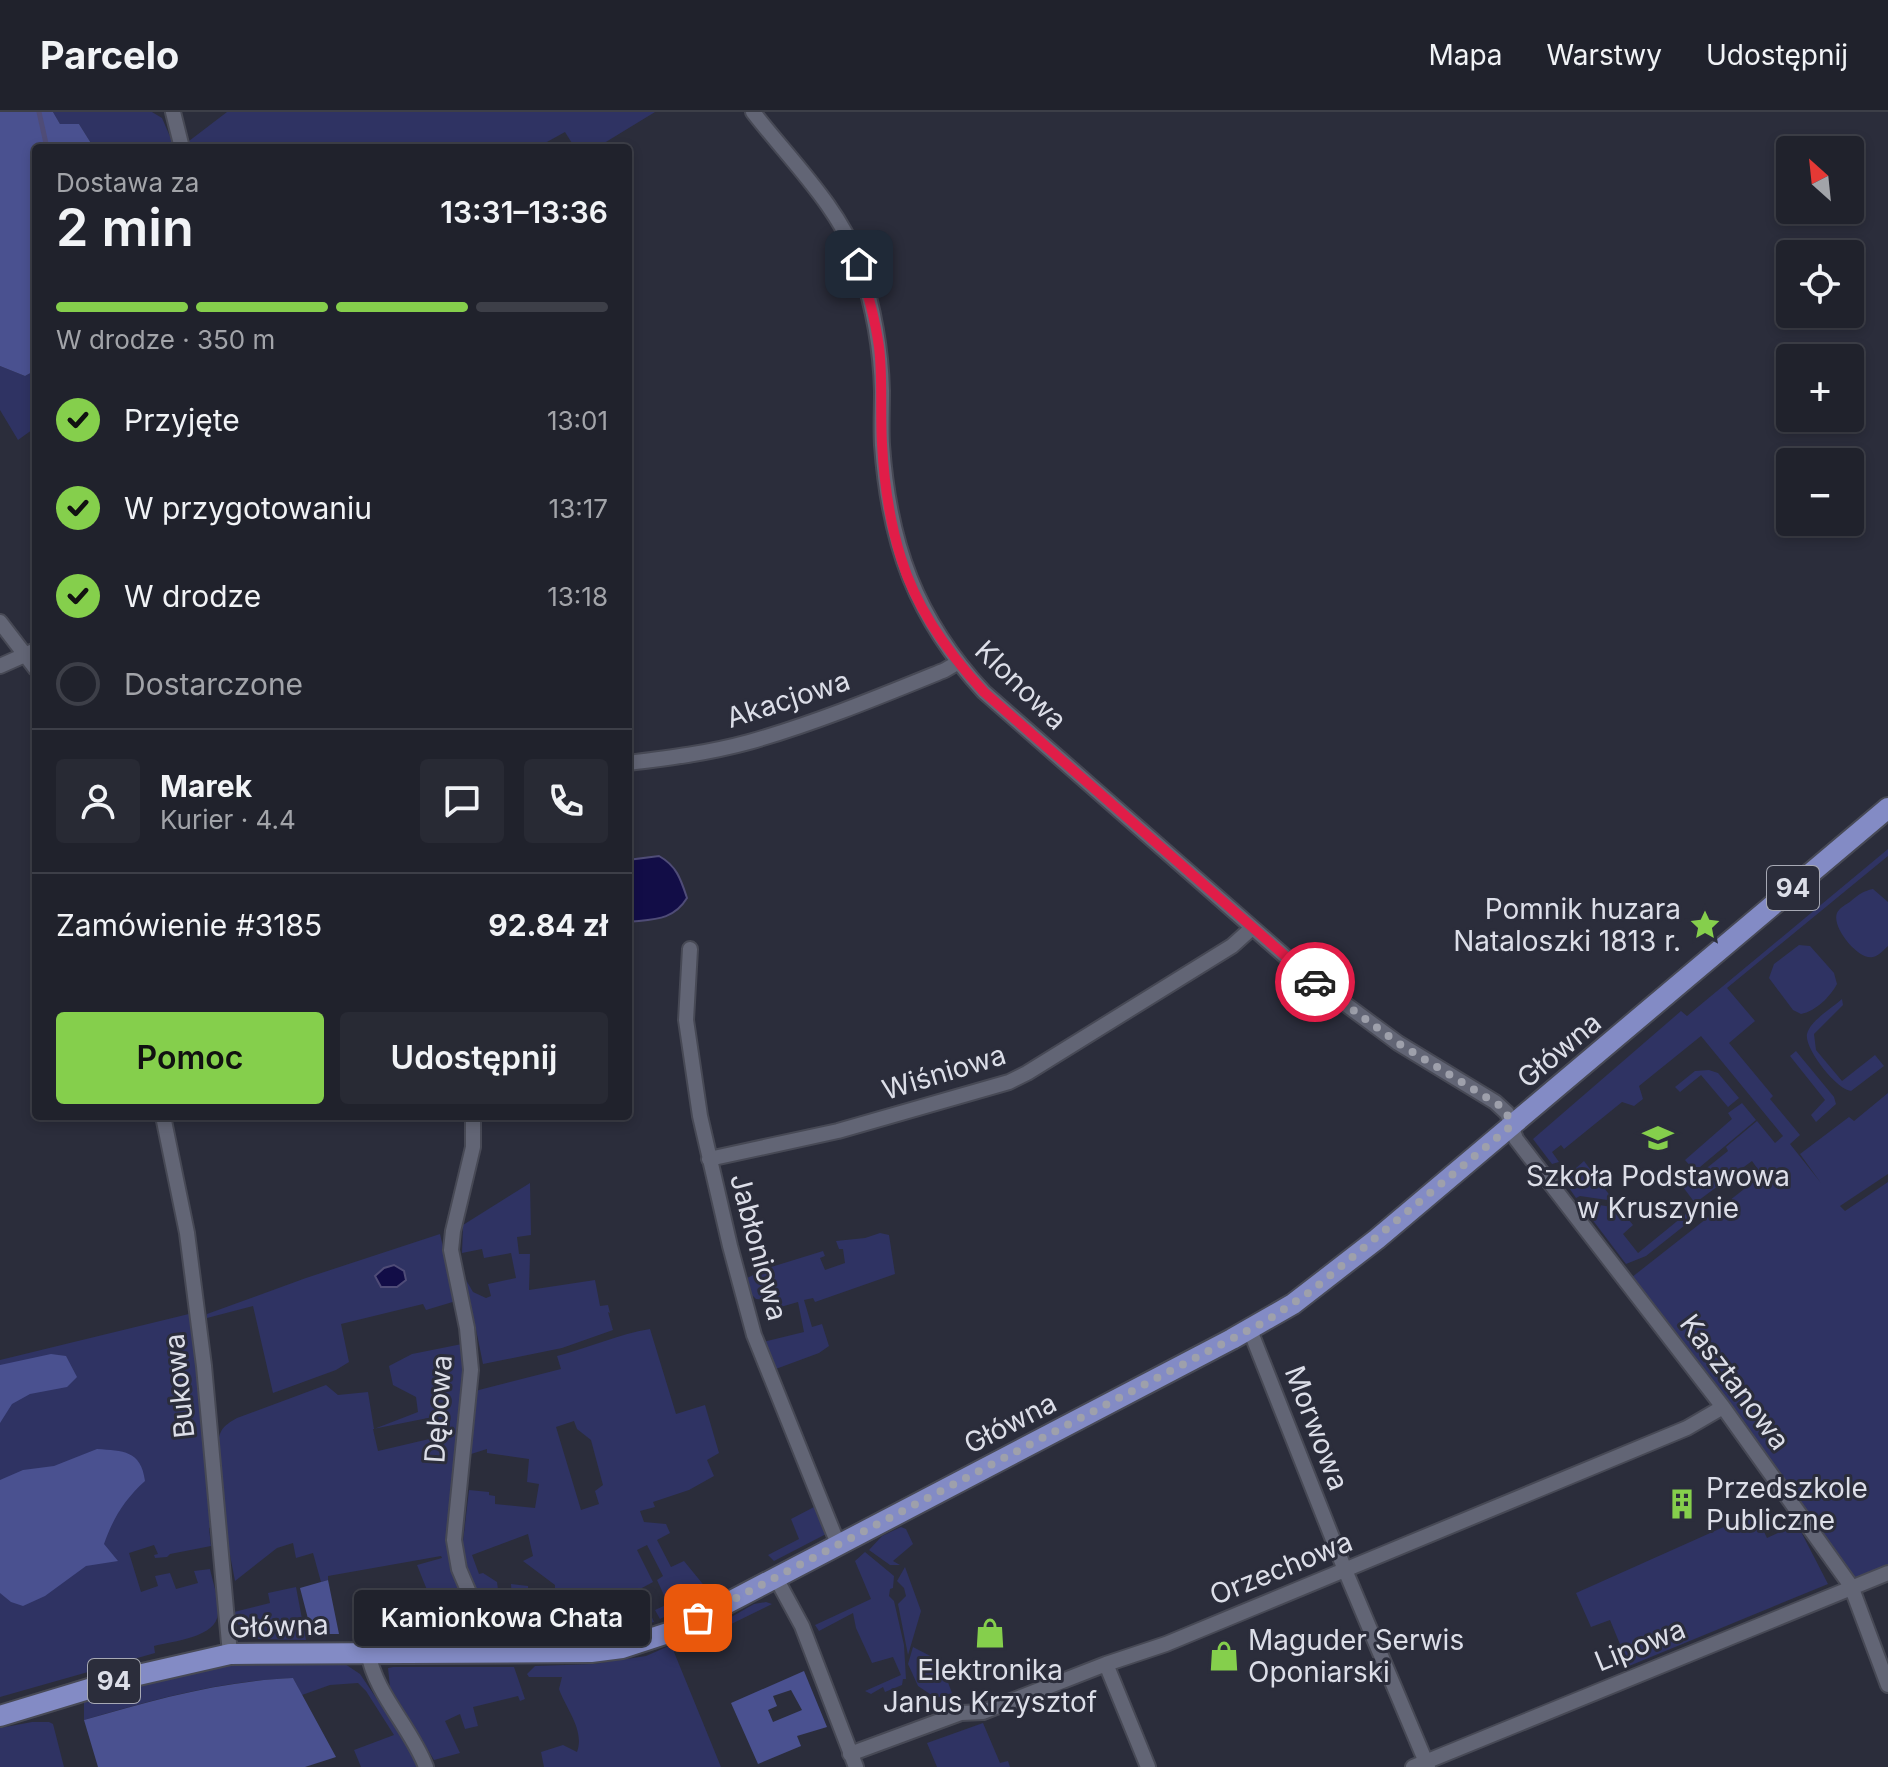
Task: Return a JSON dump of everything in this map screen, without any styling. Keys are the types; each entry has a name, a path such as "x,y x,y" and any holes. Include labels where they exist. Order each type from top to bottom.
{"main road":[{"name":"Główna","path":"0,1716 125,1678 230,1654 591,1652 622,1648 674,1631 1250,1330 1310,1292 1888,808"}],"street":[{"path":"173,112 181,144"},
{"name":"Klonowa","path":"753,112 838,222 859,264 874,315 879,347 883,462 900,558 925,611 957,663 984,692 1310,978 1398,1043 1499,1105 1507,1113 1510,1127"},
{"path":"0,622 30,653 0,666"},
{"name":"Akacjowa","path":"632,763 685,756 747,742 862,703 957,663"},
{"name":"Wiśniowa","path":"709,1159 838,1131 1009,1082 1232,946 1252,928"},
{"name":"Jabłoniowa","path":"690,949 686,1020 709,1159 754,1335 838,1544"},
{"name":"Bukowa","path":"164,1120 187,1233 204,1366 230,1654"},
{"name":"Dębowa","path":"473,1120 473,1147 451,1250 467,1328 471,1370 454,1540 459,1569 484,1628 486,1654"},
{"name":"Kasztanowa","path":"1510,1127 1516,1139 1723,1407 1851,1586 1888,1685"},
{"name":"Morwowa","path":"1250,1330 1422,1765"},
{"name":"Orzechowa","path":"853,1760 961,1713 983,1712 1166,1644 1687,1428 1723,1407"},
{"name":"Lipowa","path":"1422,1765 1888,1573"},
{"path":"776,1578 802,1626 853,1760"},
{"path":"368,1652 372,1672 409,1731 426,1767"},
{"path":"1106,1664 1148,1767"}],"shaded area":[{"path":"0,112 53,112 60,124 79,124 92,144 32,144 32,372 25,376 0,366"},
{"path":"53,112 152,112 162,118 173,144 92,144 79,124 60,124"},
{"path":"227,112 655,112 603,144 572,144 565,132 543,144 190,144 189,141"},
{"path":"0,366 25,376 32,372 32,430 18,440 0,410"},
{"path":"1888,849 1888,856 1727,988 1755,1021 1729,1043 1773,1096 1770,1099 1800,1135 1790,1144 1821,1183 1800,1154 1849,1117 1854,1121 1888,1093 1888,1174 1840,1206 1845,1211 1888,1182 1888,1573 1851,1586 1627,1281 1762,1175 1752,1161 1695,1203 1683,1187 1728,1151 1726,1147 1757,1121 1775,1143 1783,1136 1701,1036 1639,1086 1643,1099 1634,1106 1622,1102 1564,1149 1561,1145 1552,1152 1559,1162 1552,1164 1533,1139 1681,1011 1687,1016"},
{"path":"659,856 665,860 680,879 687,898 681,906 669,915 632,922 632,859"},
{"path":"1873,889 1888,902 1888,946 1877,955 1867,957 1848,942 1836,919 1841,908"},
{"path":"1799,945 1810,946 1834,973 1837,984 1822,1003 1801,1014 1793,1010 1769,978 1774,964"},
{"path":"1842,999 1843,1005 1814,1034 1816,1050 1842,1081 1875,1055 1884,1066 1851,1091 1830,1076 1807,1041 1812,1024"},
{"path":"1796,1051 1834,1097 1836,1104 1816,1122 1811,1115 1825,1100 1790,1056"},
{"path":"1695,1071 1718,1073 1739,1098 1728,1107 1701,1075 1680,1092 1675,1087"},
{"path":"1742,1103 1756,1120 1700,1167 1691,1167 1685,1160 1732,1119 1728,1113"},
{"path":"1584,1161 1614,1201 1576,1198 1567,1185 1576,1168"},
{"path":"530,1183 531,1235 517,1237 519,1254 530,1254 529,1290 595,1280 600,1306 608,1305 613,1330 562,1348 483,1364 466,1280 473,1292 486,1298 491,1296 488,1284 516,1278 511,1253 484,1258 482,1249 462,1253 463,1225"},
{"path":"1579,1202 1619,1208 1633,1225 1623,1234 1638,1253 1692,1209 1694,1218 1646,1256 1626,1264"},
{"path":"880,1233 889,1235 895,1274 815,1302 813,1298 804,1300 812,1327 822,1324 829,1346 819,1353 773,1370 763,1342 804,1332 798,1302 770,1310 767,1300 756,1299 751,1294 747,1278 823,1251 825,1256 820,1258 825,1270 845,1263 843,1249 839,1249 836,1241"},
{"path":"440,1234 456,1301 426,1310 423,1304 341,1324 349,1362 336,1370 273,1393 253,1306 207,1318 207,1314 306,1278"},
{"path":"394,1265 404,1271 406,1280 397,1287 381,1287 375,1276 384,1268"},
{"path":"197,1312 217,1526 209,1528 211,1546 167,1557 155,1558 154,1555 158,1554 154,1545 129,1553 141,1592 158,1586 155,1576 170,1573 176,1589 198,1583 194,1571 210,1569 218,1602 216,1621 202,1633 154,1646 155,1653 0,1697 0,1360"},
{"path":"650,1329 676,1414 705,1405 719,1453 707,1460 714,1476 689,1490 653,1502 655,1507 640,1511 644,1522 666,1524 670,1533 657,1540 671,1567 684,1561 711,1594 660,1619 655,1610 668,1604 657,1580 663,1576 647,1545 637,1550 653,1582 627,1596 633,1608 622,1614 627,1624 650,1613 654,1622 609,1636 606,1624 556,1625 556,1613 565,1613 565,1598 555,1597 555,1585 523,1561 533,1556 528,1534 472,1555 479,1574 483,1573 497,1582 504,1635 499,1636 461,1559 469,1490 489,1492 489,1495 495,1496 495,1504 535,1508 539,1484 527,1482 529,1459 487,1453 487,1449 471,1454 475,1391 561,1369 557,1356","holes":["574,1421 577,1429 591,1440 603,1485 595,1491 599,1504 581,1510 556,1427"]},
{"path":"462,1344 463,1384 450,1565 478,1629 478,1636 445,1635 417,1565 441,1556 328,1576 328,1580 321,1582 313,1553 296,1558 293,1543 277,1548 235,1581 230,1555 227,1555 218,1443 224,1428 237,1418 326,1385 338,1395 368,1392 378,1451 442,1436 438,1416 375,1429 418,1412 416,1397 393,1385 389,1366 412,1354"},
{"path":"51,1354 66,1356 77,1377 67,1387 30,1394 12,1404 0,1423 0,1365"},
{"path":"97,1449 123,1452 135,1458 145,1481 120,1510 104,1544 118,1561 86,1566 45,1596 23,1606 11,1602 0,1593 0,1480 23,1470 54,1466"},
{"path":"816,1506 828,1533 774,1561 768,1555 799,1539 791,1519"},
{"path":"1755,1513 1767,1538 1797,1524 1828,1584 1629,1666 1610,1620 1591,1627 1576,1593"},
{"path":"901,1527 906,1529 913,1544 893,1561 900,1565 890,1565 869,1550 882,1536"},
{"path":"865,1552 894,1576 889,1596 894,1601 904,1645 906,1679 903,1679 902,1685 885,1692 883,1687 871,1694 865,1691 901,1675 893,1657 872,1663 856,1628 853,1613 819,1631 815,1625 871,1599 855,1561"},
{"path":"905,1567 921,1611 908,1655 898,1604 906,1596 904,1588 897,1581"},
{"path":"328,1580 339,1634 312,1634 300,1588"},
{"path":"511,1584 528,1586 528,1608 521,1609 520,1621 513,1621"},
{"path":"296,1587 306,1640 257,1639 241,1633 234,1612 270,1603 268,1593"},
{"path":"754,1604 772,1604 674,1652 721,1767 544,1767 541,1752 563,1745 577,1752 579,1736 559,1689 562,1677 529,1677 527,1674 535,1666 594,1664 646,1656 719,1624"},
{"path":"913,1647 940,1661 952,1693 936,1698 918,1686 908,1664"},
{"path":"337,1662 360,1674 408,1745 419,1767 361,1767 354,1750 394,1735 358,1683 330,1685 302,1695 293,1678 239,1683 161,1699 84,1720 84,1699 231,1663"},
{"path":"514,1667 525,1699 520,1701 518,1696 473,1707 478,1726 465,1729 460,1714 445,1721 460,1753 434,1760 390,1687 388,1668"},
{"path":"804,1671 827,1727 797,1736 801,1746 758,1764 731,1703","holes":["791,1690 802,1710 773,1722 768,1710 777,1706 773,1696"]},
{"path":"293,1678 336,1757 305,1767 98,1767 84,1720 213,1687"},
{"path":"32,1722 53,1724 64,1767 0,1767 0,1728"},
{"path":"983,1723 1000,1763 1008,1761 1010,1767 937,1767 927,1743"}],"waterway":[{"path":"39,112 46,144"}],"way so far":[{"path":"698,1618 1266,1321 1310,1292 1377,1239 1510,1127 1507,1113 1499,1105 1398,1043 1315,982"}],"place":[{"name":"Pomnik huzara Nataloszki 1813 r.","path":"1705,925"},
{"name":"Szkoła Podstawowa w Kruszynie","path":"1658,1138"},
{"name":"Przedszkole Publiczne","path":"1682,1504"},
{"name":"Kamionkowa Chata","path":"698,1618"},
{"name":"Elektronika Janus Krzysztof","path":"990,1633"},
{"name":"Maguder Serwis Oponiarski","path":"1224,1656"}],"route":[{"path":"859,264 874,315 879,347 883,462 900,558 946,647 984,692 1315,982"}]}
